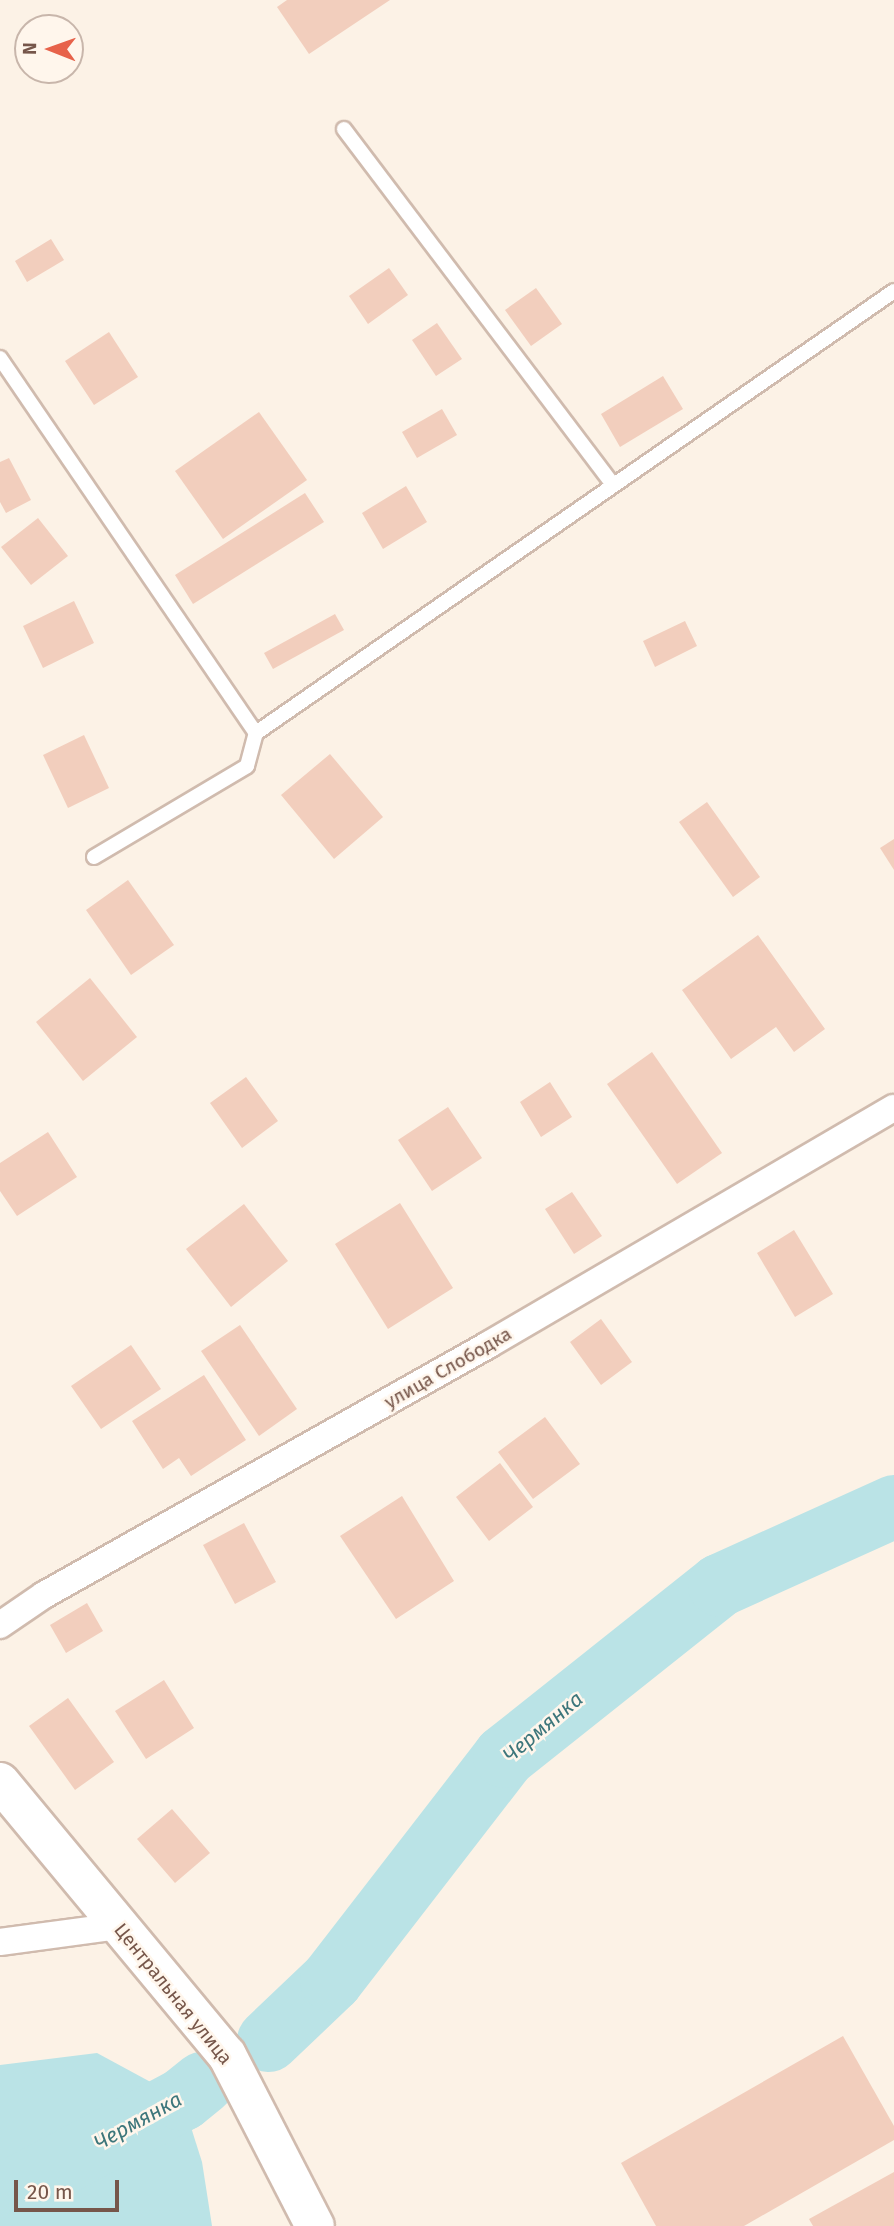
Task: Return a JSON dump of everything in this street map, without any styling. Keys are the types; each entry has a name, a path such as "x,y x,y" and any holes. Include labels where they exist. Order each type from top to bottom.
{"street":[{"name":"улица Слободка","path":"0,1625 44,1595 488,1345 894,1108"},
{"name":"Центральная улица","path":"0,1782 227,2055 315,2226"},
{"path":"0,1942 118,1926"}],"lane":[{"path":"344,129 612,484"},
{"path":"93,857 247,766 256,733 894,291"},
{"path":"0,358 256,733"}],"water":[{"path":"97,2053 182,2099 202,2162 212,2226 0,2226 0,2065"}],"building":[{"path":"287,0 390,0 309,54 277,7"},
{"path":"51,239 64,260 27,282 15,261"},
{"path":"389,268 408,295 368,324 349,296"},
{"path":"536,288 562,324 531,346 505,310"},
{"path":"437,323 462,359 436,376 412,340"},
{"path":"109,332 138,377 94,405 65,361"},
{"path":"663,376 683,409 620,447 601,414"},
{"path":"442,409 457,435 417,458 402,432"},
{"path":"259,412 307,480 223,539 175,471"},
{"path":"9,458 31,500 6,513 0,502 0,462"},
{"path":"406,486 427,522 383,549 362,513"},
{"path":"305,493 324,522 193,604 175,575"},
{"path":"38,518 68,556 31,585 1,547"},
{"path":"74,601 94,643 43,668 23,626"},
{"path":"335,614 344,630 273,669 264,653"},
{"path":"685,621 697,646 655,667 643,641"},
{"path":"84,735 109,788 68,808 43,755"},
{"path":"330,754 383,817 334,859 281,795"},
{"path":"707,802 760,877 733,897 679,822"},
{"path":"894,839 894,870 880,848"},
{"path":"128,880 174,945 131,975 86,910"},
{"path":"758,935 825,1029 794,1052 776,1027 731,1059 682,990"},
{"path":"90,978 137,1037 83,1081 36,1022"},
{"path":"652,1052 722,1153 677,1184 607,1084"},
{"path":"246,1077 278,1121 242,1148 210,1103"},
{"path":"550,1082 572,1117 541,1137 520,1102"},
{"path":"448,1107 482,1158 432,1191 398,1140"},
{"path":"48,1132 77,1177 17,1216 0,1191 0,1163"},
{"path":"572,1192 602,1236 574,1254 545,1209"},
{"path":"400,1203 453,1288 388,1329 335,1244"},
{"path":"244,1204 288,1261 231,1307 186,1249"},
{"path":"794,1230 833,1294 795,1317 757,1253"},
{"path":"601,1319 632,1362 601,1385 570,1342"},
{"path":"240,1325 297,1409 259,1436 201,1351"},
{"path":"131,1345 161,1389 101,1429 71,1386"},
{"path":"204,1375 246,1440 191,1476 179,1458 163,1469 132,1421"},
{"path":"545,1417 580,1464 533,1499 498,1452"},
{"path":"500,1463 533,1507 489,1541 456,1497"},
{"path":"402,1496 454,1581 396,1619 340,1536"},
{"path":"244,1523 276,1582 235,1604 203,1545"},
{"path":"87,1603 103,1631 66,1653 50,1625"},
{"path":"164,1680 194,1728 146,1759 115,1711"},
{"path":"68,1698 114,1762 75,1790 29,1726"},
{"path":"172,1809 210,1853 175,1883 137,1839"},
{"path":"843,2036 894,2126 894,2140 744,2226 656,2226 621,2163"},
{"path":"894,2172 894,2226 813,2226 809,2219"}],"waterway":[{"name":"Чермянка","path":"268,2040 331,1980 504,1756 719,1585 894,1506"},
{"name":"Чермянка","path":"0,2196 182,2099 202,2083"}]}
